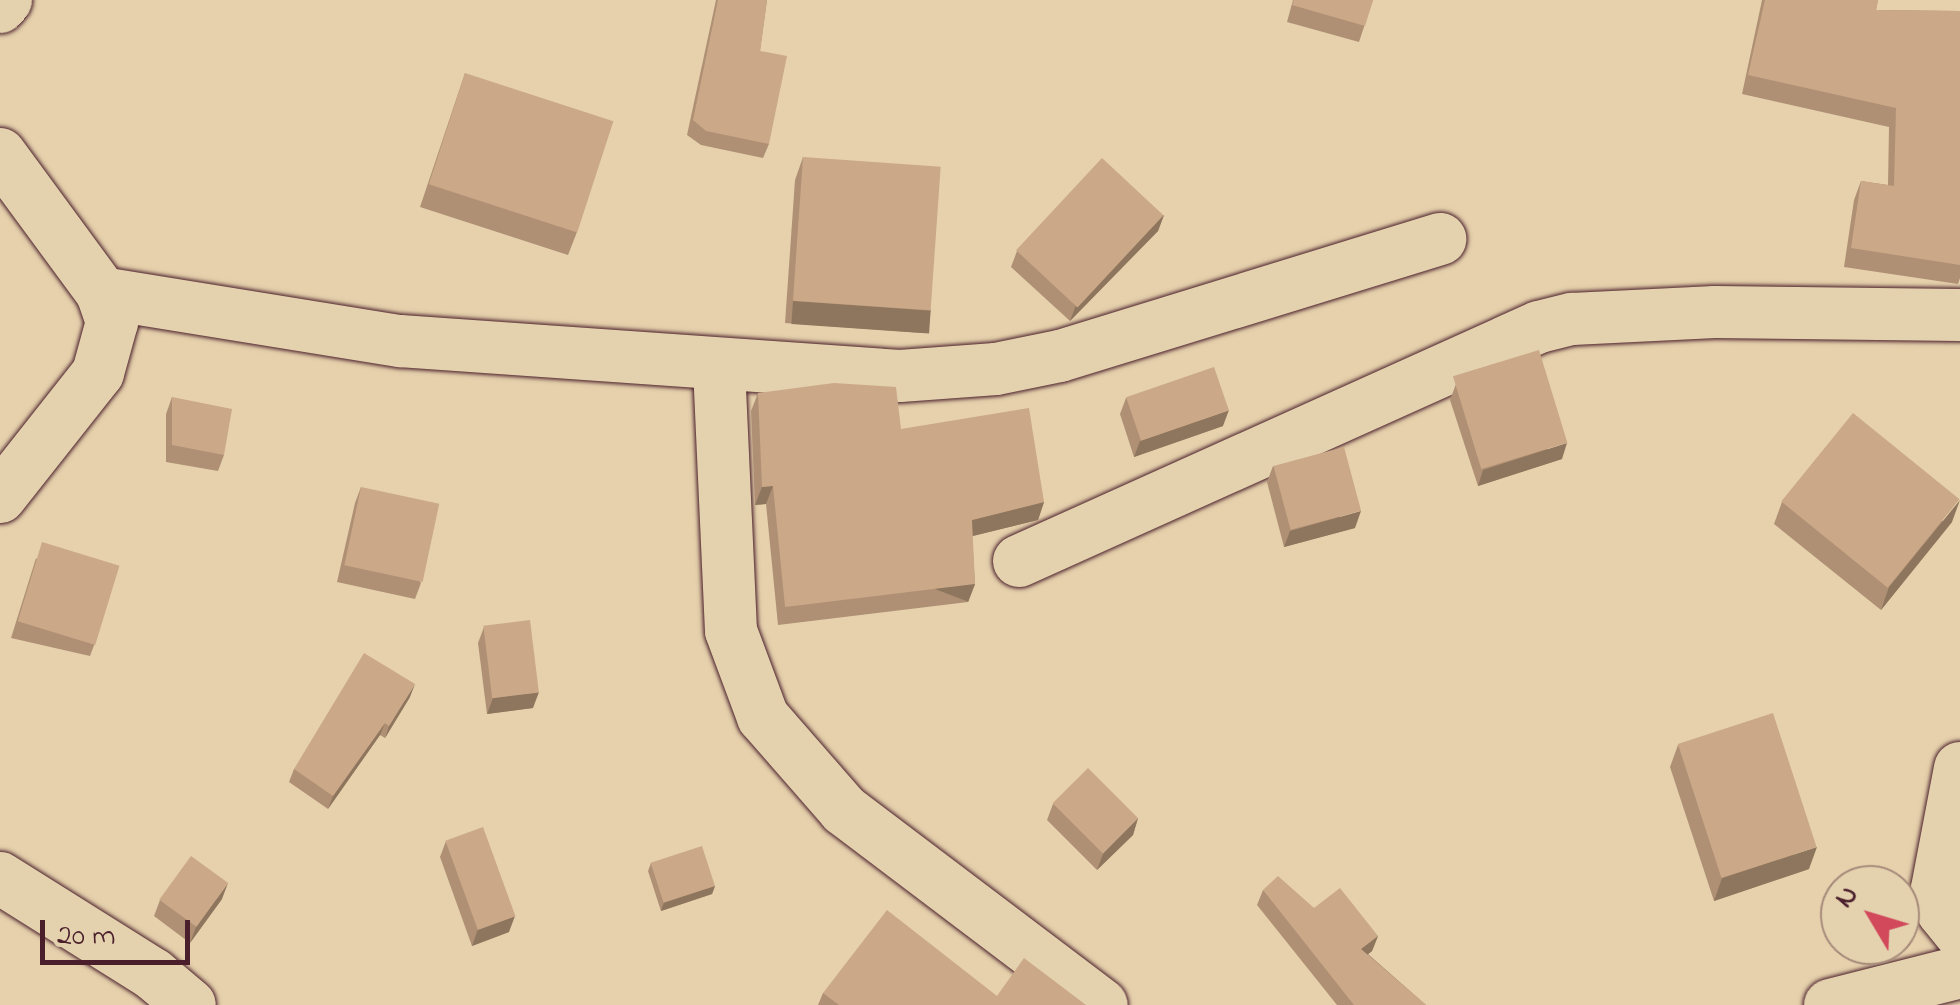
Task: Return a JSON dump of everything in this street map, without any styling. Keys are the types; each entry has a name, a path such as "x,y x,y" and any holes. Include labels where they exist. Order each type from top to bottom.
{"street":[{"path":"0,6 6,0"},
{"path":"0,154 102,293 112,322 98,373 0,497"},
{"path":"102,293 400,341 719,367 900,376 996,370 1060,356 1440,239"},
{"path":"1019,561 1540,327 1572,319 1716,312 1960,314"},
{"path":"719,367 731,631 763,717 844,810 1102,1005"},
{"path":"1960,768 1937,889 1943,912 1960,934"},
{"path":"0,878 153,974 190,1005"},
{"path":"1830,1005 1960,972"}],"building":[{"path":"718,0 767,0 760,51 787,56 769,144 706,131 693,120"},
{"path":"1294,0 1373,0 1365,26 1292,5"},
{"path":"1765,0 1878,0 1876,10 1960,11 1960,265 1851,248 1861,181 1894,186 1896,108 1748,75"},
{"path":"465,73 613,121 577,232 429,184"},
{"path":"803,157 941,167 931,310 793,301"},
{"path":"1102,158 1163,215 1078,307 1016,250"},
{"path":"1539,350 1567,443 1481,469 1453,376"},
{"path":"1214,367 1229,410 1141,441 1126,397"},
{"path":"834,383 896,387 901,429 1029,408 1044,502 972,520 975,584 785,607 773,486 762,487 758,393"},
{"path":"172,397 232,409 224,455 172,445"},
{"path":"1853,413 1959,499 1888,588 1781,502"},
{"path":"1344,447 1361,511 1291,530 1273,466"},
{"path":"361,487 439,504 423,582 344,565"},
{"path":"42,542 119,566 95,645 18,621"},
{"path":"530,620 539,692 492,698 483,626"},
{"path":"364,653 415,684 389,726 385,723 333,796 294,769"},
{"path":"1773,713 1817,847 1721,878 1678,744"},
{"path":"1088,768 1138,818 1103,854 1053,803"},
{"path":"483,827 515,916 478,930 445,841"},
{"path":"702,846 715,886 664,903 651,863"},
{"path":"191,856 228,883 196,927 159,900"},
{"path":"1278,876 1314,908 1340,888 1378,936 1361,949 1426,1005 1354,1005 1263,890"},
{"path":"887,910 997,996 1024,958 1086,1005 839,1005 823,993"}]}
